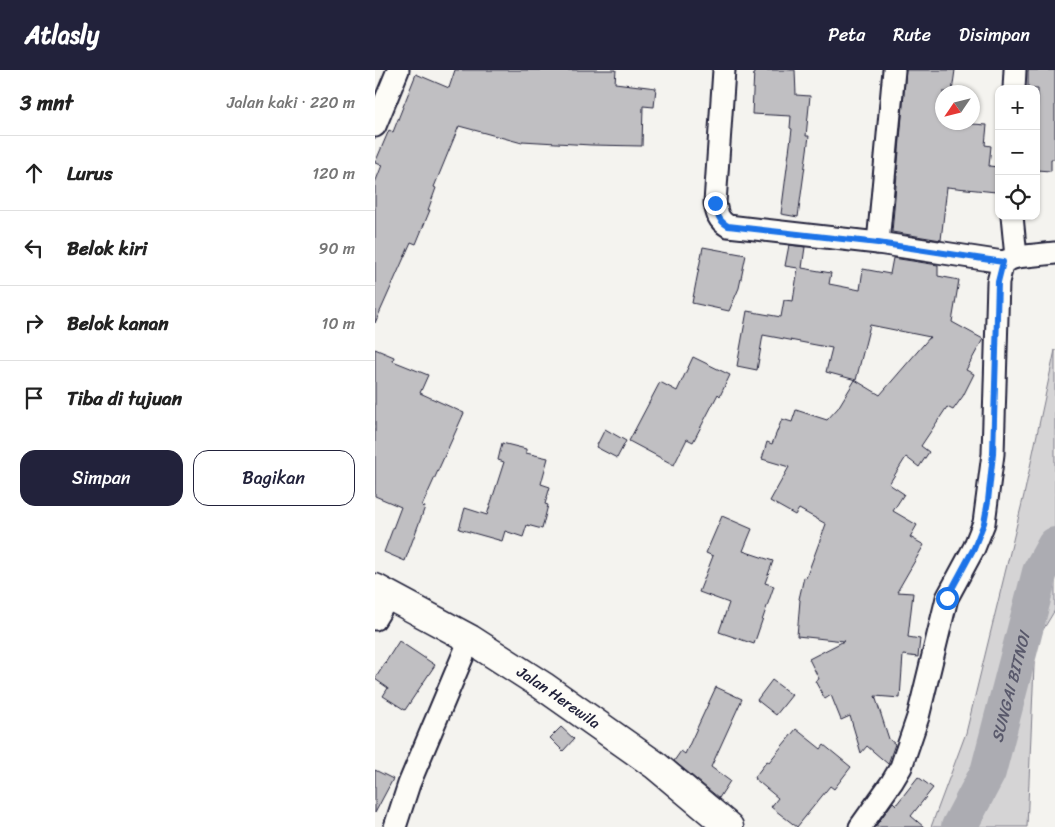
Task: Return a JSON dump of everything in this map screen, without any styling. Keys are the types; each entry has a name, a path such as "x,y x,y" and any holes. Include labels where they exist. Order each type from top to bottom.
{"main road":[{"name":"Jalan Herewila","path":"382,592 470,639 543,686 655,765 729,827"}],"street":[{"path":"375,126 398,70"},
{"path":"725,70 715,203 718,216 728,226 1009,260 1055,253"},
{"path":"878,243 894,70"},
{"path":"1014,85 1015,70"},
{"path":"861,827 901,767 918,717 947,598 974,548 984,523 993,454 998,282 1009,260 1012,220"},
{"path":"375,619 382,592"},
{"path":"395,827 409,784 470,639"}],"shaded area":[{"path":"1055,350 1055,610 1035,643 1027,827 931,827 966,733 1024,495"}],"building":[{"path":"455,70 616,70 615,83 656,88 654,107 643,106 642,146 522,141 522,143 459,126 434,187 436,188 428,210 430,210 416,244 411,242 375,323 375,183 382,165 375,163 389,130 393,132 416,74 449,88"},
{"path":"754,70 795,70 796,95 810,96 806,136 809,136 798,217 781,214 792,129 790,128 791,116 752,114"},
{"path":"906,70 955,70 953,85 935,85 935,130 980,130 980,125 987,125 985,145 991,146 989,166 995,167 995,192 947,187 941,240 892,232"},
{"path":"1028,70 1055,70 1055,159 1051,159 1051,171 1040,170 1040,85 1028,85"},
{"path":"789,245 805,247 802,268 831,273 829,284 860,290 863,269 890,274 893,258 938,265 938,276 959,280 952,322 983,339 966,370 974,374 963,396 953,410 947,407 921,446 929,452 919,467 906,457 889,484 904,494 893,511 917,525 910,537 924,545 897,592 913,593 908,637 920,639 918,657 903,655 900,698 875,696 889,739 895,744 888,764 867,746 861,753 850,716 841,720 831,695 825,699 815,681 819,679 809,659 844,641 797,636 799,599 804,577 806,578 826,524 799,509 795,515 770,501 789,467 762,459 767,442 772,444 782,419 792,422 796,410 827,420 838,408 855,380 880,395 930,337 870,325 856,380 826,372 832,348 763,335 757,370 737,366 747,311 781,317 784,300 793,301 798,268 785,266"},
{"path":"703,247 746,255 739,288 729,311 692,303"},
{"path":"375,349 394,357 393,361 428,375 420,393 464,413 422,506 425,507 405,561 384,552 401,507 375,496"},
{"path":"693,357 730,375 693,442 687,439 674,465 629,441 660,382 677,391"},
{"path":"605,429 626,441 617,458 596,447"},
{"path":"502,443 526,449 526,453 548,458 541,484 550,487 545,504 548,505 542,529 527,525 523,537 505,531 502,541 459,529 465,508 487,515 504,462 498,460"},
{"path":"722,516 752,529 743,551 773,561 765,583 774,586 754,644 719,632 729,603 699,592 713,556 706,553"},
{"path":"399,641 435,665 405,710 383,696 388,688 375,679"},
{"path":"772,680 792,695 776,715 757,700"},
{"path":"716,687 742,699 711,767 730,781 719,798 674,761 681,751 685,754"},
{"path":"561,727 574,739 563,751 550,738"},
{"path":"796,729 821,749 824,745 851,767 834,789 830,786 797,827 771,807 778,798 754,778"},
{"path":"375,770 393,779 375,813"},
{"path":"918,777 933,788 911,816 924,827 875,827 893,802 896,805"}],"waterway":[{"name":"SUNGAI BITNOI","path":"959,827 988,772 1040,572 1055,545"}],"route":[{"path":"715,203 718,216 728,226 809,237 878,243 1003,262 998,282 993,454 988,501 984,523 974,548 947,598"}]}
